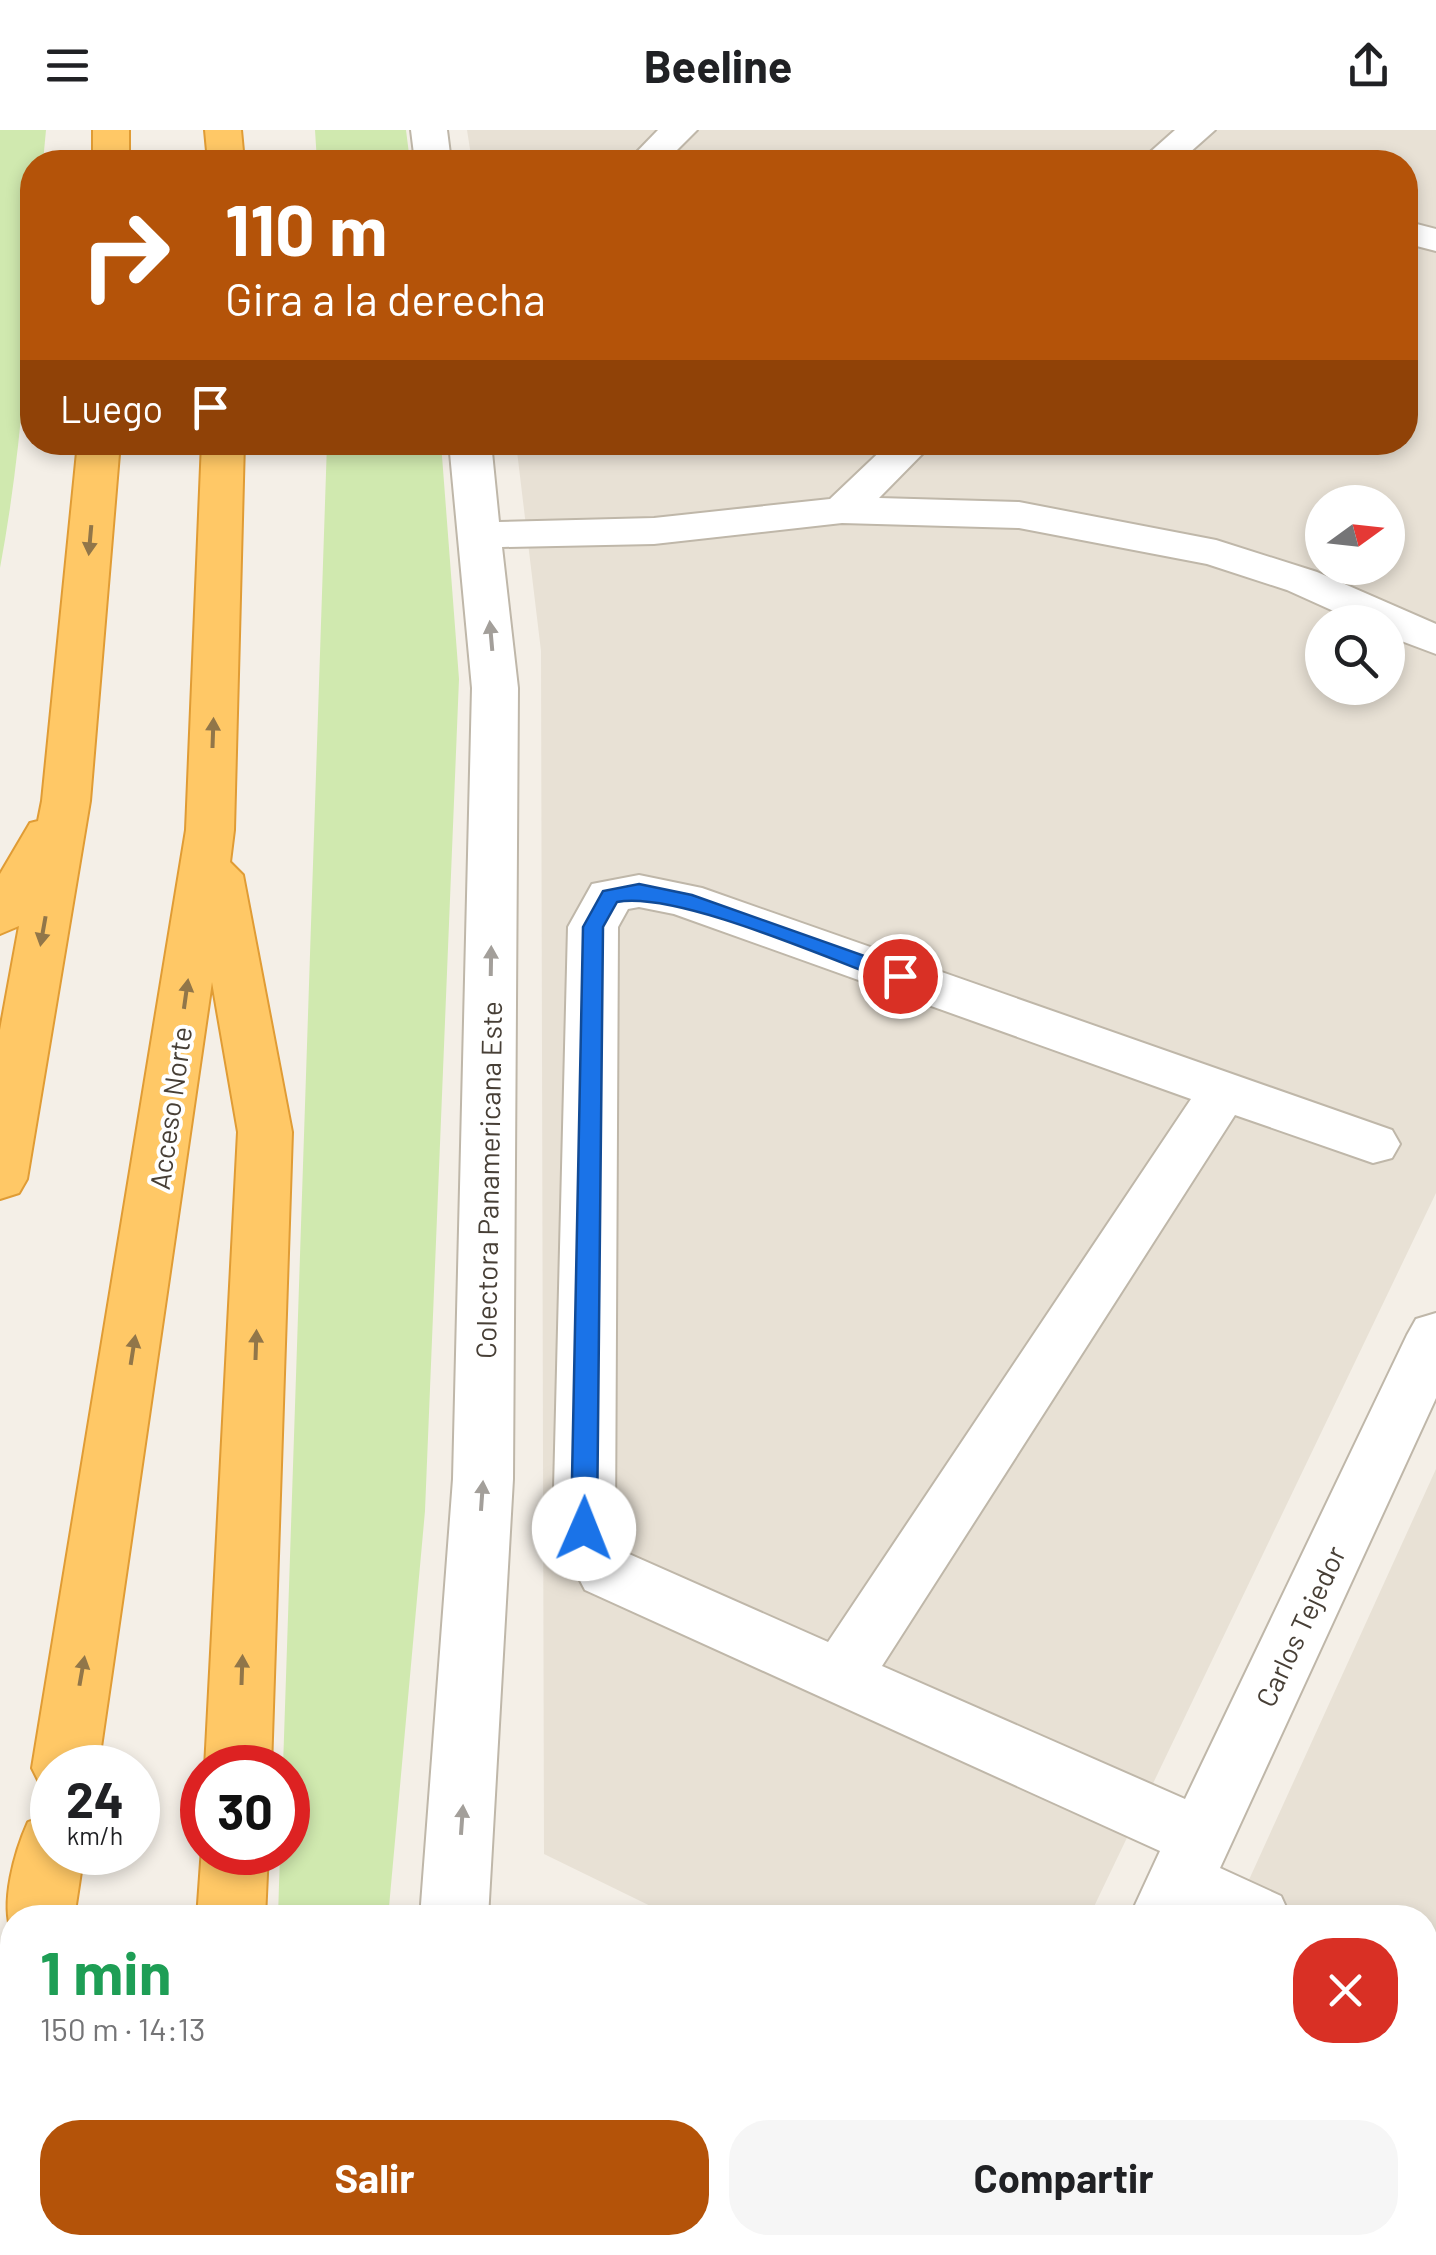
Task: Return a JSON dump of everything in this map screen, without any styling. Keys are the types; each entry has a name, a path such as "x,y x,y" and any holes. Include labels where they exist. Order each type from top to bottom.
{"highway":[{"path":"0,1179 66,801 98,455"},
{"name":"Acceso Norte","path":"69,1745 210,830 223,455"},
{"path":"0,916 66,801"},
{"path":"210,830 265,1132 239,1745"},
{"path":"42,1905 47,1875"},
{"path":"232,1905 233,1875"}],"street":[{"path":"658,150 679,130"},
{"path":"1173,150 1198,130"},
{"name":"Colectora Panamericana Este","path":"455,1905 484,1479 495,688 472,455"},
{"path":"842,510 900,455"},
{"path":"482,536 654,532 842,510 1019,515 1216,554 1302,581 1436,641"},
{"path":"1232,1905 1181,1879 840,1676 607,1572 584,1529 593,927 610,896 639,891 684,900 1373,1144"},
{"path":"840,1676 1223,1092"},
{"name":"Carlos Tejedor","path":"1181,1879 1436,1335"}],"shaded area":[{"path":"467,130 1436,130 1436,1193 1095,1905 648,1905 544,1854 541,651 517,455 1418,455 1418,150 470,150"},
{"path":"1436,1469 1436,1905 1237,1905"}],"green space":[{"path":"0,130 46,130 44,150 20,150 20,422 0,568"},
{"path":"315,130 406,130 408,150 316,150"},
{"path":"327,455 442,455 459,679 425,1511 389,1905 278,1905 279,1875 310,1875 310,1745 284,1745"}],"route":[{"path":"584,1529 593,927 610,896 639,891 684,900 900,976"}]}
